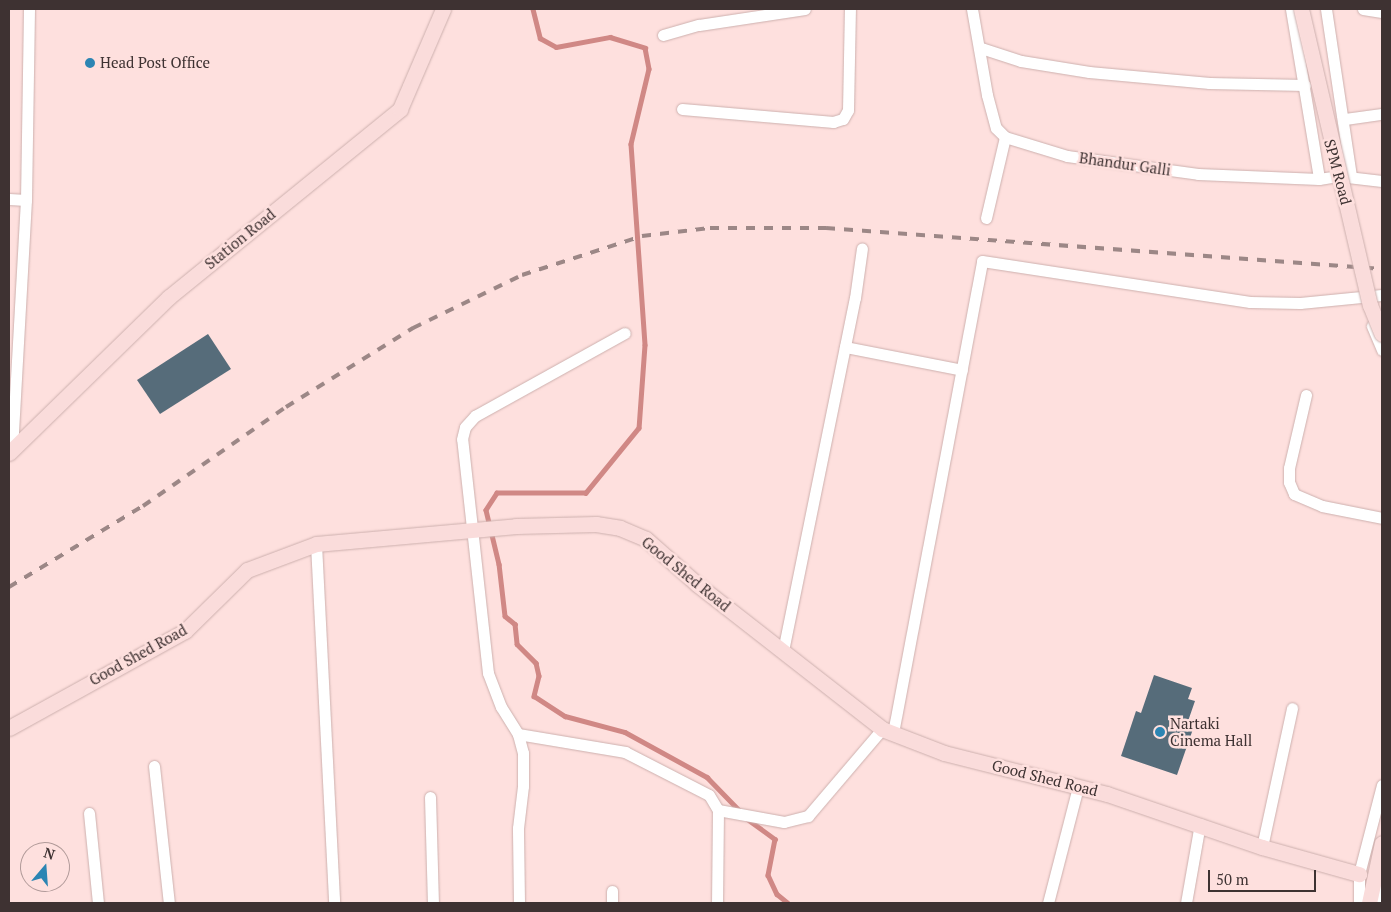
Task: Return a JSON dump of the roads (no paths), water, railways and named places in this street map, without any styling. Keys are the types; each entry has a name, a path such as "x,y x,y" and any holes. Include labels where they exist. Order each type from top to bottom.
{"street":[{"path":"10,451 26,200 29,9"},
{"name":"Station Road","path":"10,451 169,297 400,108 443,9"},
{"path":"663,35 698,25 805,9"},
{"path":"682,109 833,122 844,119 848,110 850,9"},
{"path":"972,9 981,48 987,95 996,128 1005,137 986,218"},
{"path":"1291,9 1319,179"},
{"name":"SPM Road","path":"1301,9 1368,296 1382,334"},
{"path":"1326,9 1345,119 1351,177"},
{"path":"1362,9 1382,12"},
{"path":"981,48 1021,61 1089,72 1209,83 1305,85"},
{"path":"1345,119 1382,114"},
{"name":"Bhandur Galli","path":"1005,137 1067,156 1198,174 1319,179 1351,177 1382,181"},
{"path":"9,199 26,200"},
{"path":"783,651 845,348 862,248"},
{"path":"718,810 784,822 808,816 887,731 962,370 982,261 1250,302 1300,304 1360,300 1382,295"},
{"path":"1360,300 1382,350"},
{"path":"519,903 518,828 523,786 523,753 518,734 501,707 488,673 478,529 462,445 465,427 475,416 624,332"},
{"path":"845,348 962,370"},
{"path":"1306,395 1289,468 1289,482 1294,494 1322,506 1382,518"},
{"name":"Good Shed Road","path":"9,728 185,631 247,570 316,544 499,527 596,524 620,528 646,539 698,585 887,731 944,753 1078,787 1200,824 1262,846 1359,874"},
{"path":"316,544 334,903"},
{"path":"1262,846 1292,708"},
{"path":"518,734 625,752 704,791 718,810 717,903"},
{"path":"154,766 169,903"},
{"path":"1359,903 1359,874 1382,785"},
{"path":"1048,903 1078,787"},
{"path":"430,797 432,903"},
{"path":"89,813 98,903"},
{"path":"1186,903 1200,824"},
{"path":"1369,903 1382,843"},
{"path":"1378,903 1382,889"},
{"path":"612,891 612,903"}],"waterway":[{"path":"533,9 540,38 556,47 610,37 645,48 649,69 631,144 645,345 639,428 586,493 497,493 486,510 499,564 505,616 515,624 517,644 536,663 539,676 534,696 565,716 625,732 707,777 741,812"},
{"path":"746,818 775,839 768,875 777,894 788,903"}],"railway":[{"path":"9,587 143,506 286,407 413,328 522,275 642,236 710,228 826,228 1382,269"}],"place":[{"name":"Head Post Office","path":"90,63"},
{"name":"Nartaki Cinema Hall","path":"1160,732"}]}
